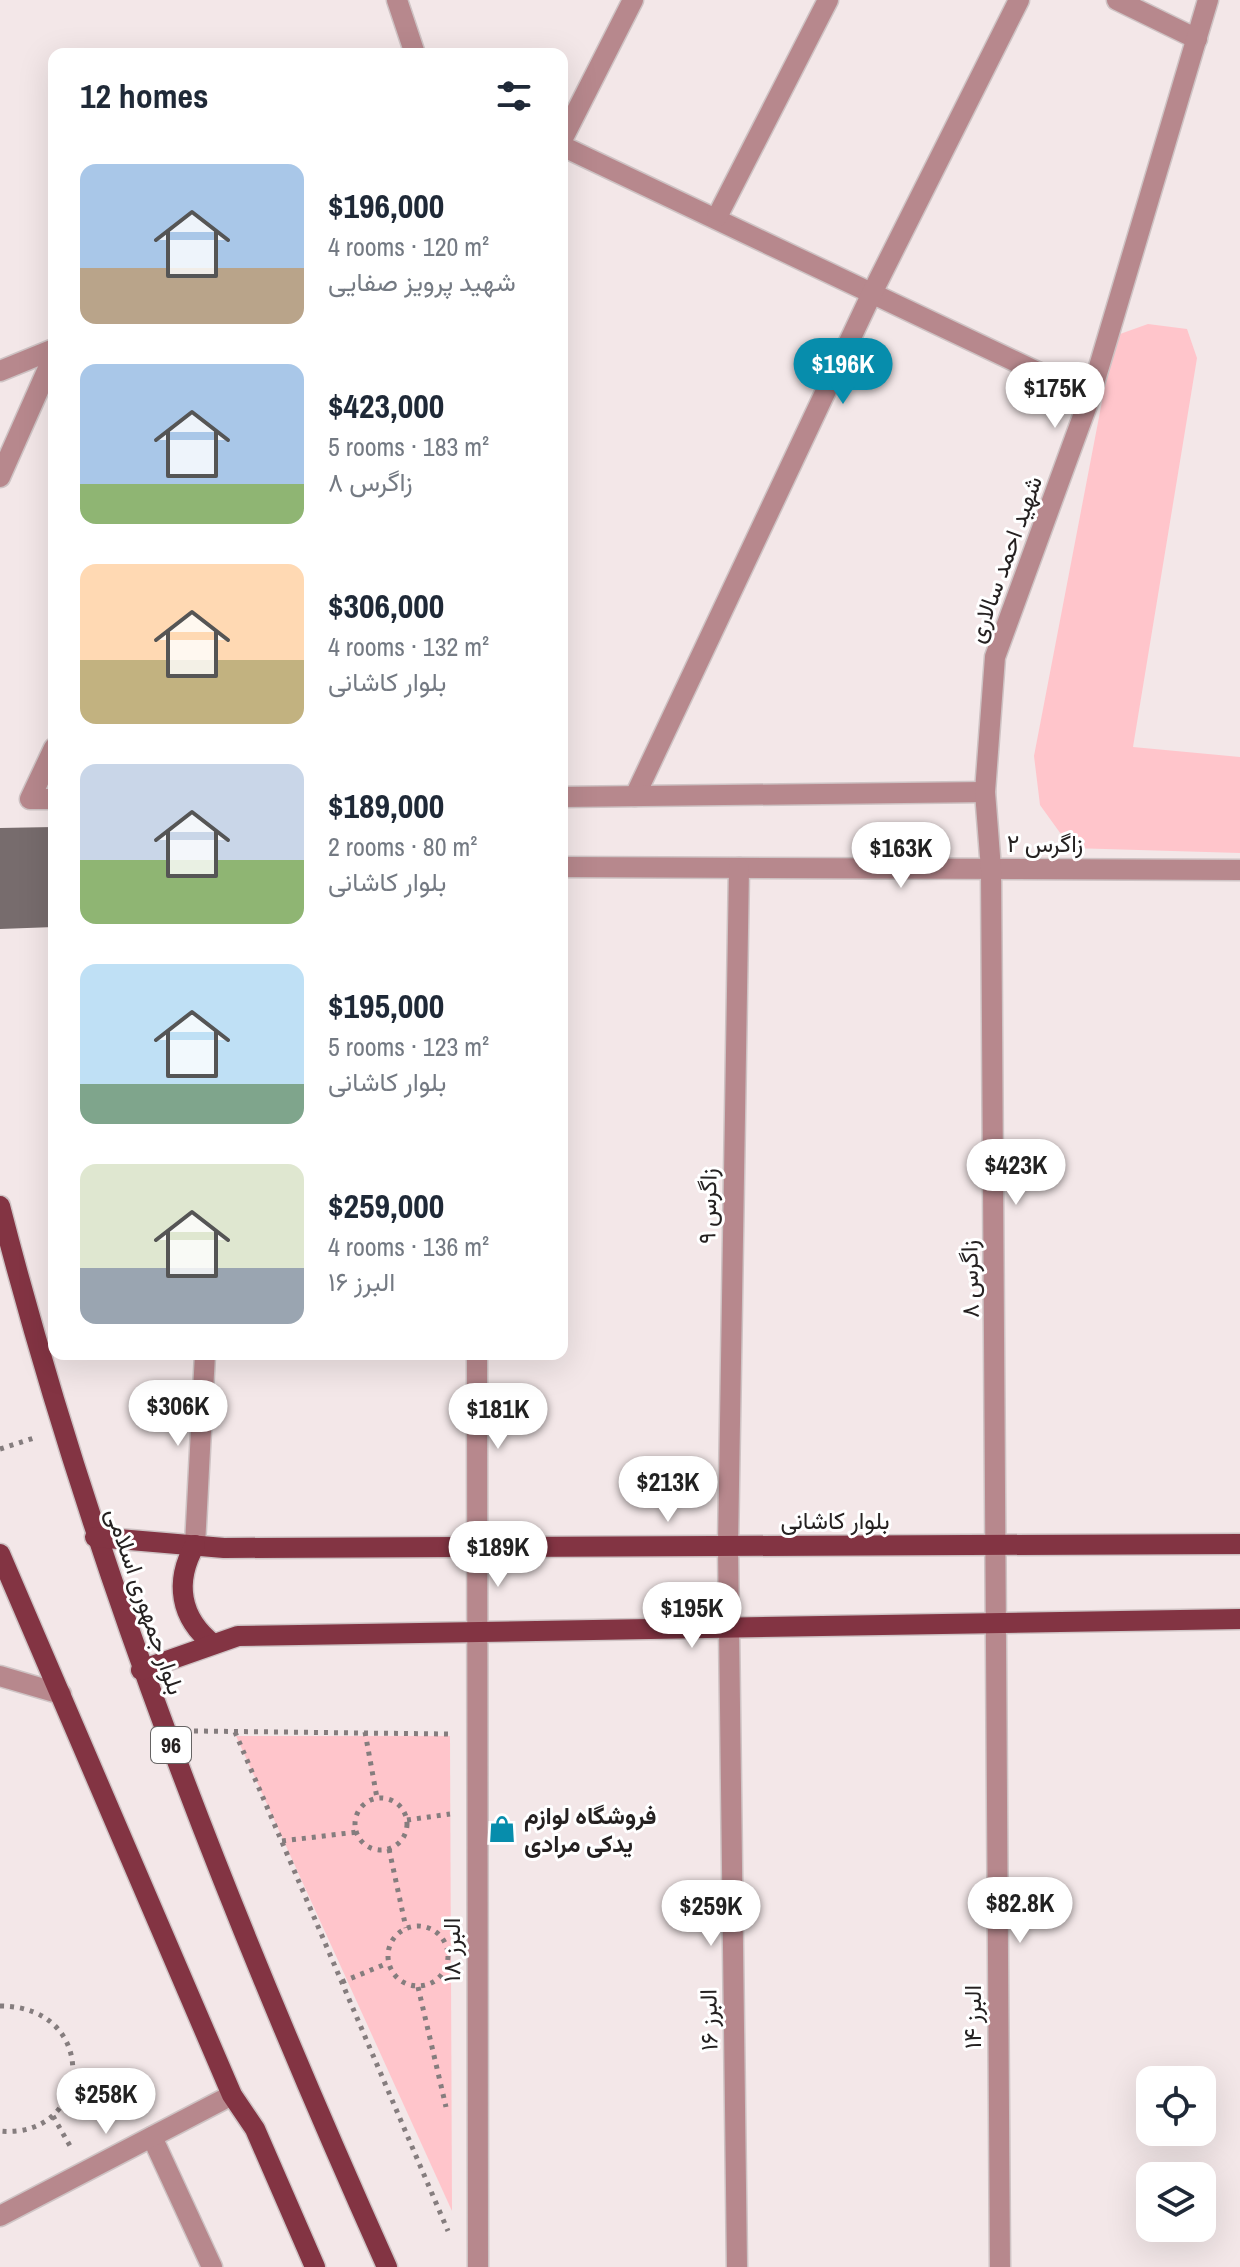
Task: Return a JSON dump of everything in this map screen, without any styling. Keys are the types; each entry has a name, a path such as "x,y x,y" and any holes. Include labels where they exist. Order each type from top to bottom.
{"main road":[{"name":"بلوار جمهوری اسلامی","path":"0,1206 62,1429 141,1670 311,2096 387,2267"},
{"name":"بلوار کاشانی","path":"95,1537 224,1548 1240,1544"},
{"path":"195,1545 185,1561 182,1598 198,1632 213,1644"},
{"path":"0,1554 232,2095 255,2129 314,2267"},
{"path":"141,1670 238,1636 1240,1619"}],"street":[{"path":"397,0 413,48"},
{"path":"568,128 633,0"},
{"path":"717,217 828,0"},
{"path":"635,796 873,291 1019,0"},
{"path":"1117,0 1197,39"},
{"name":"شهید احمد سالاری","path":"991,869 985,792 995,657 1090,397 1208,0"},
{"path":"568,149 873,291 1090,397"},
{"path":"0,371 48,354"},
{"path":"0,477 48,366"},
{"path":"48,761 30,799 48,799"},
{"path":"568,797 985,792"},
{"name":"زاگرس ۲","path":"568,867 1240,870"},
{"name":"زاگرس ۹","path":"729,1627 739,868"},
{"name":"زاگرس ۸","path":"991,869 996,1623"},
{"path":"195,1545 205,1360"},
{"name":"البرز ۱۸","path":"477,1360 478,2267"},
{"name":"البرز ۱۴","path":"996,1623 1000,2267"},
{"name":"البرز ۱۶","path":"729,1627 737,2267"},
{"path":"0,1676 61,1694"},
{"path":"0,2216 232,2095"},
{"path":"152,2137 212,2267"}],"path":[{"path":"0,1449 62,1429"},
{"path":"165,1731 477,1734"},
{"path":"235,1732 451,2238"},
{"path":"365,1732 377,1799"},
{"path":"377,1799 397,1803 407,1820 407,1832 400,1843 389,1849 377,1850 366,1846 357,1832 358,1813 377,1799"},
{"path":"407,1820 477,1810"},
{"path":"282,1841 357,1832"},
{"path":"389,1849 406,1928"},
{"path":"421,1926 435,1931 447,1950 444,1972 433,1983 418,1987 405,1984 394,1976 388,1963 391,1943 406,1928 421,1926"},
{"path":"342,1982 388,1963"},
{"path":"0,2006 35,2010 51,2020 67,2041 74,2067 72,2085 53,2116 20,2131 0,2131"}],"shaded area":[{"path":"1148,324 1187,329 1197,358 1133,747 1240,757 1240,853 1071,848 1040,805 1034,756 1109,365 1120,334"},
{"path":"236,1736 450,1736 452,2211"}],"building":[{"path":"48,827 48,927 0,929 0,828"}],"place":[{"name":"فروشگاه لوازم یدکی مرادی","path":"502,1829"}]}
